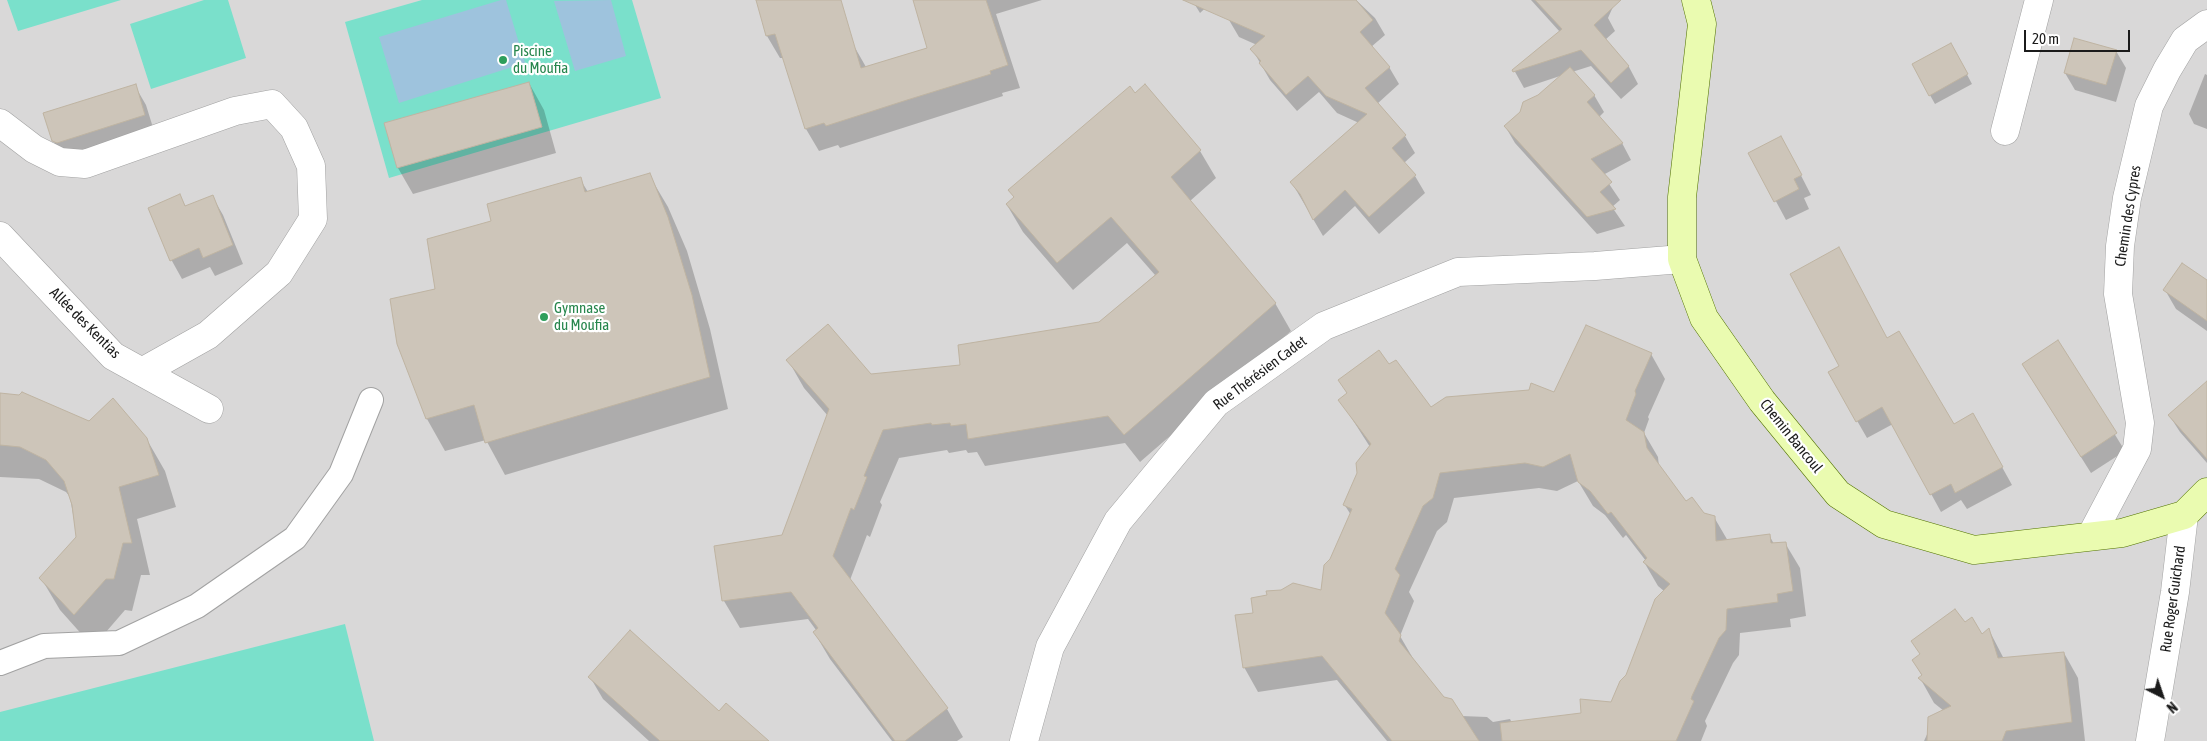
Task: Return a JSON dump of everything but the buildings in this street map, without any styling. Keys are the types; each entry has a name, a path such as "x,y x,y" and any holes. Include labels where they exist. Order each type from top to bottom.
{"main road":[{"name":"Chemin Bancoul","path":"1696,0 1702,24 1682,197 1682,259 1704,318 1762,401 1838,494 1884,524 1974,550 2122,533 2184,515 2207,492"}],"street":[{"path":"2005,130 2039,0"},
{"name":"Chemin des Cypres","path":"2091,536 2137,449 2140,423 2118,294 2120,246 2128,198 2149,106 2167,70 2186,40 2207,24"},
{"path":"0,124 34,149 60,162 85,164 235,111 272,104 294,128 311,166 313,219 280,273 208,335 142,372"},
{"name":"Allée des Kentias","path":"0,236 113,356 209,410"},
{"name":"Rue Thérésien Cadet","path":"1024,741 1050,647 1118,520 1216,403 1324,326 1458,272 1595,266 1682,259"},
{"path":"0,663 44,646 120,643 197,606 295,538 340,474 371,400"},
{"name":"Rue Roger Guichard","path":"2150,741 2175,592 2184,515"}],"shaded area":[{"path":"0,0 2207,0 2207,741 0,741"},
{"path":"7,0 121,0 18,31"},
{"path":"204,0 228,0 246,58 151,89 130,24"},
{"name":"Piscine du Moufia","path":"422,0 632,0 661,98 389,178 345,22"},
{"path":"506,0 525,63 399,103 379,37"},
{"path":"611,0 626,56 575,71 554,1"},
{"path":"345,624 374,741 0,741 0,712"}],"place":[{"name":"Piscine du Moufia","path":"503,60"},
{"name":"Gymnase du Moufia","path":"544,317"}]}
